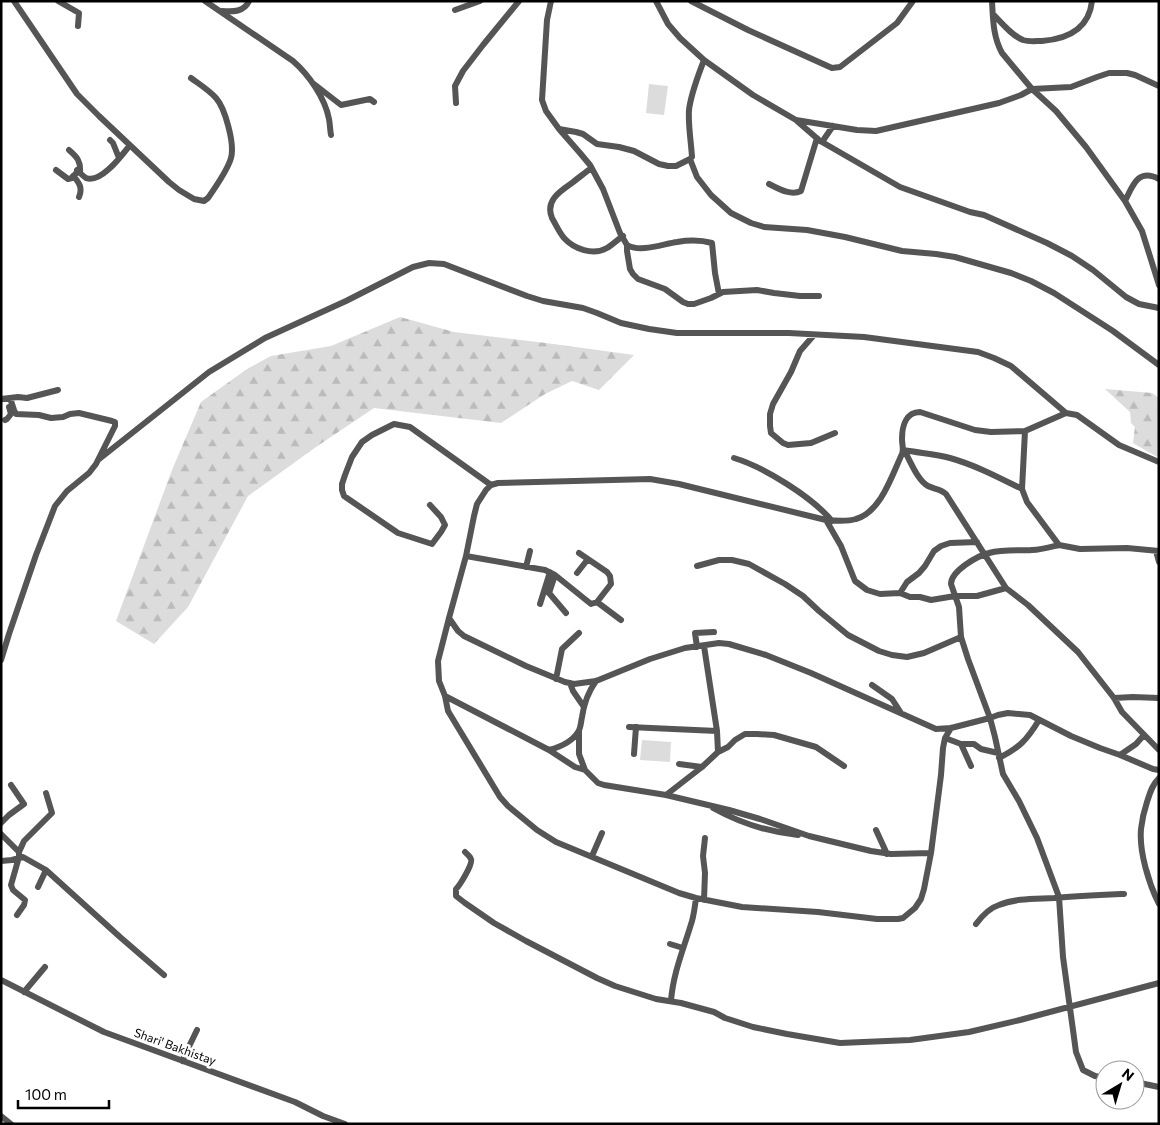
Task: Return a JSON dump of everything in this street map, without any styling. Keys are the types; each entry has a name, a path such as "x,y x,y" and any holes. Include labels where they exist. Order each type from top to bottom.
{"street":[{"path":"14,1 77,94 98,116 169,182 187,196 204,200 208,198 232,157 232,149 228,126 220,104 215,97 191,78"},
{"path":"58,1 79,14 78,26"},
{"path":"205,1 212,3 220,11 294,60 312,81 341,105 370,99 374,102"},
{"path":"220,11 231,12 242,9 249,1"},
{"path":"456,10 480,1"},
{"path":"456,103 455,86 463,71 519,1"},
{"path":"551,1 547,20 542,100 546,112 591,168 603,189 622,236 628,244 632,247 641,248 679,241 703,240 712,243 719,294"},
{"path":"656,1 668,24 704,60 753,95 796,120 819,140 900,187 970,212 984,215 1047,243 1094,270 1126,297 1139,304 1159,308"},
{"path":"690,1 832,68 840,67 897,23 914,1"},
{"path":"992,1 994,32 998,46 1032,89 1056,111 1086,146 1124,200 1142,231 1159,285"},
{"path":"993,14 1007,29 1024,40 1035,42 1054,40 1073,34 1082,25 1088,16 1092,1"},
{"path":"704,60 689,110 692,156 690,159 697,177 711,195 732,213 750,223 764,227 807,230 902,251 955,257 1011,273 1054,293 1113,331 1159,365"},
{"path":"796,120 857,130 876,131 998,103 1032,89 1071,87 1109,73 1135,75 1159,86"},
{"path":"312,81 325,106 331,135"},
{"path":"770,184 790,192 797,193 801,191 819,140 833,126"},
{"path":"559,129 583,134 593,142 634,151 662,165 672,167 690,159"},
{"path":"110,140 119,158"},
{"path":"77,172 86,178 99,176 130,145"},
{"path":"56,170 68,179 72,178 81,168 78,158 69,150"},
{"path":"591,168 555,196 550,206 550,215 563,237 572,245 583,250 603,250 622,236"},
{"path":"77,172 81,189 79,196"},
{"path":"1124,200 1141,176 1152,175 1159,179"},
{"path":"628,244 627,251 630,269 633,274 665,289 688,304 694,304 719,294 757,290 800,296 820,296"},
{"path":"98,460 210,372 265,338 346,301 413,267 428,263 444,264 527,296 543,301 583,308 621,323 649,329 677,333 789,333 864,337 978,352 1011,366 1066,413 1077,415 1118,445 1159,462"},
{"path":"814,335 800,352 773,404 770,414 771,433 788,445 811,443 835,433"},
{"path":"6,399 27,398 58,390"},
{"path":"1,660 36,555 55,506 67,491 96,464 115,426 115,422 112,420 80,413 51,418 39,415 16,414 6,399"},
{"path":"5,420 11,414 6,399"},
{"path":"1066,413 1025,431 991,432 975,430 915,412 906,419 902,437 904,450 921,480 946,494 1006,588 1028,605 1078,652 1114,698 1122,712 1159,750"},
{"path":"430,506 445,525 432,544 398,533 344,496 342,484 345,474 352,457 362,442 372,434 394,424 410,427 491,485"},
{"path":"1025,431 1022,489 1027,502 1060,545"},
{"path":"904,450 961,462 979,468 1022,489"},
{"path":"904,450 886,489 877,503 868,514 848,521 829,521 679,484 650,479 498,483 491,485 481,496 477,504 466,556 438,661 439,681 448,711 500,797 537,830 549,838 679,893 742,907 818,912 877,919 898,919 904,918 909,914 921,899 924,889 931,853 943,748 945,738 951,728"},
{"path":"734,458 764,471 793,488 824,512 851,575 855,581 867,590 880,594 900,593 910,597 931,600 955,596 977,596 1006,588"},
{"path":"900,593 906,582 919,573 934,551 941,546 950,543 977,542"},
{"path":"1095,1076 1083,1070 1076,1052 1063,957 1059,897 1037,838 1003,774 990,718 961,637 959,607 951,581 969,563 987,553 1035,550 1060,545 1080,549 1127,548 1158,551 1159,562"},
{"path":"526,567 530,551"},
{"path":"466,556 553,573 591,604 597,602 610,584 610,576 579,552"},
{"path":"577,574 588,559"},
{"path":"697,566 719,560 732,560 749,564 803,596 848,635 892,655 907,657 924,653 961,637"},
{"path":"540,604 553,573"},
{"path":"553,573 549,593 566,613"},
{"path":"597,602 621,620"},
{"path":"449,618 464,636 526,666 570,683 596,681 650,659 685,648 719,643 730,644 811,673 936,729 951,728 1008,713 1030,715 1071,736 1153,770 1159,770"},
{"path":"714,632 695,633 700,646 717,731 718,752"},
{"path":"556,679 562,649 579,633"},
{"path":"596,681 590,689 584,707 579,731 579,754 585,770 598,783 705,804 760,819 809,836 871,851 887,854 931,853"},
{"path":"570,683 584,707"},
{"path":"872,685 892,699 901,713"},
{"path":"445,696 549,750 576,767 585,770"},
{"path":"1114,698 1159,698"},
{"path":"945,738 961,744 974,744 998,756 1012,750 1026,740 1039,720"},
{"path":"634,754 632,727 717,731"},
{"path":"549,750 567,742 579,731"},
{"path":"666,795 718,752 745,734 774,735 816,748 844,766"},
{"path":"1120,755 1136,744 1144,735"},
{"path":"961,744 971,766"},
{"path":"679,764 702,767"},
{"path":"1159,778 1150,791 1141,830 1143,858 1148,879 1159,904"},
{"path":"1,823 24,804 11,786"},
{"path":"17,915 25,900 13,890 12,885 19,854 24,841 52,813 46,793"},
{"path":"876,830 887,854"},
{"path":"592,856 602,833"},
{"path":"1,834 19,854 46,870 164,975"},
{"path":"704,900 705,873 703,856 705,838"},
{"path":"465,852 471,859 471,863 456,890 456,896 465,904 526,942 615,986 656,999 714,1012 725,1018 752,1027 787,1034 840,1043 910,1040 969,1032 1159,983"},
{"path":"1,861 12,860 19,854"},
{"path":"38,887 46,870"},
{"path":"976,924 987,911 1001,904 1027,899 1124,894"},
{"path":"671,1001 672,986 692,919 696,898"},
{"path":"670,944 683,948"},
{"path":"24,992 46,968"},
{"name":"Shari' Bakhistay","path":"1,980 104,1032 295,1102 323,1116 345,1124"},
{"path":"182,1060 197,1030"},
{"path":"1145,1084 1159,1087"},
{"path":"1,1116 11,1124"}],"green space":[{"path":"649,84 668,86 664,115 646,113"},
{"path":"400,317 454,332 634,355 599,390 572,381 545,394 501,423 374,408 248,496 188,607 154,644 116,621 172,470 201,402 247,369 271,356 331,346"},
{"path":"1105,389 1152,393 1159,398 1159,458 1133,443 1135,427 1131,423 1130,412"},
{"path":"642,740 671,742 670,762 640,760"}]}
